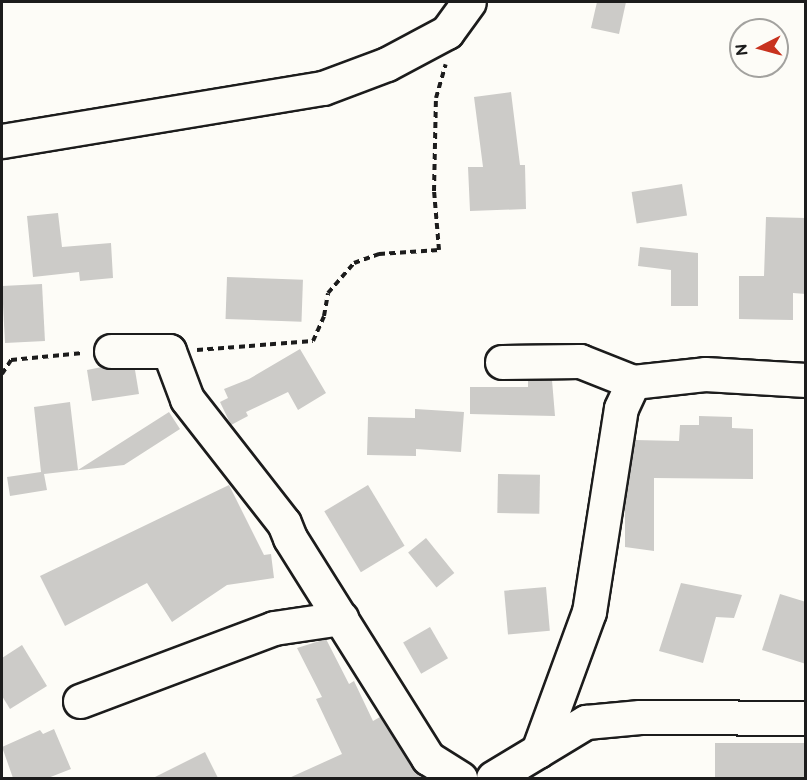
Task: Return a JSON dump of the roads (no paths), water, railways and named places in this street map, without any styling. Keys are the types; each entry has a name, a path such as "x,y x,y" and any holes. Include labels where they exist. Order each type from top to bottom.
{"street":[{"path":"2,141 323,88 387,64 447,32 469,2"},
{"path":"111,351 169,351 187,399 284,523 428,758 460,778"},
{"path":"502,362 580,361 633,382 705,374 806,380"},
{"path":"538,751 590,612 621,408 633,382"},
{"path":"80,701 273,628 341,618"},
{"path":"493,778 586,722 640,717 806,718"}]}
